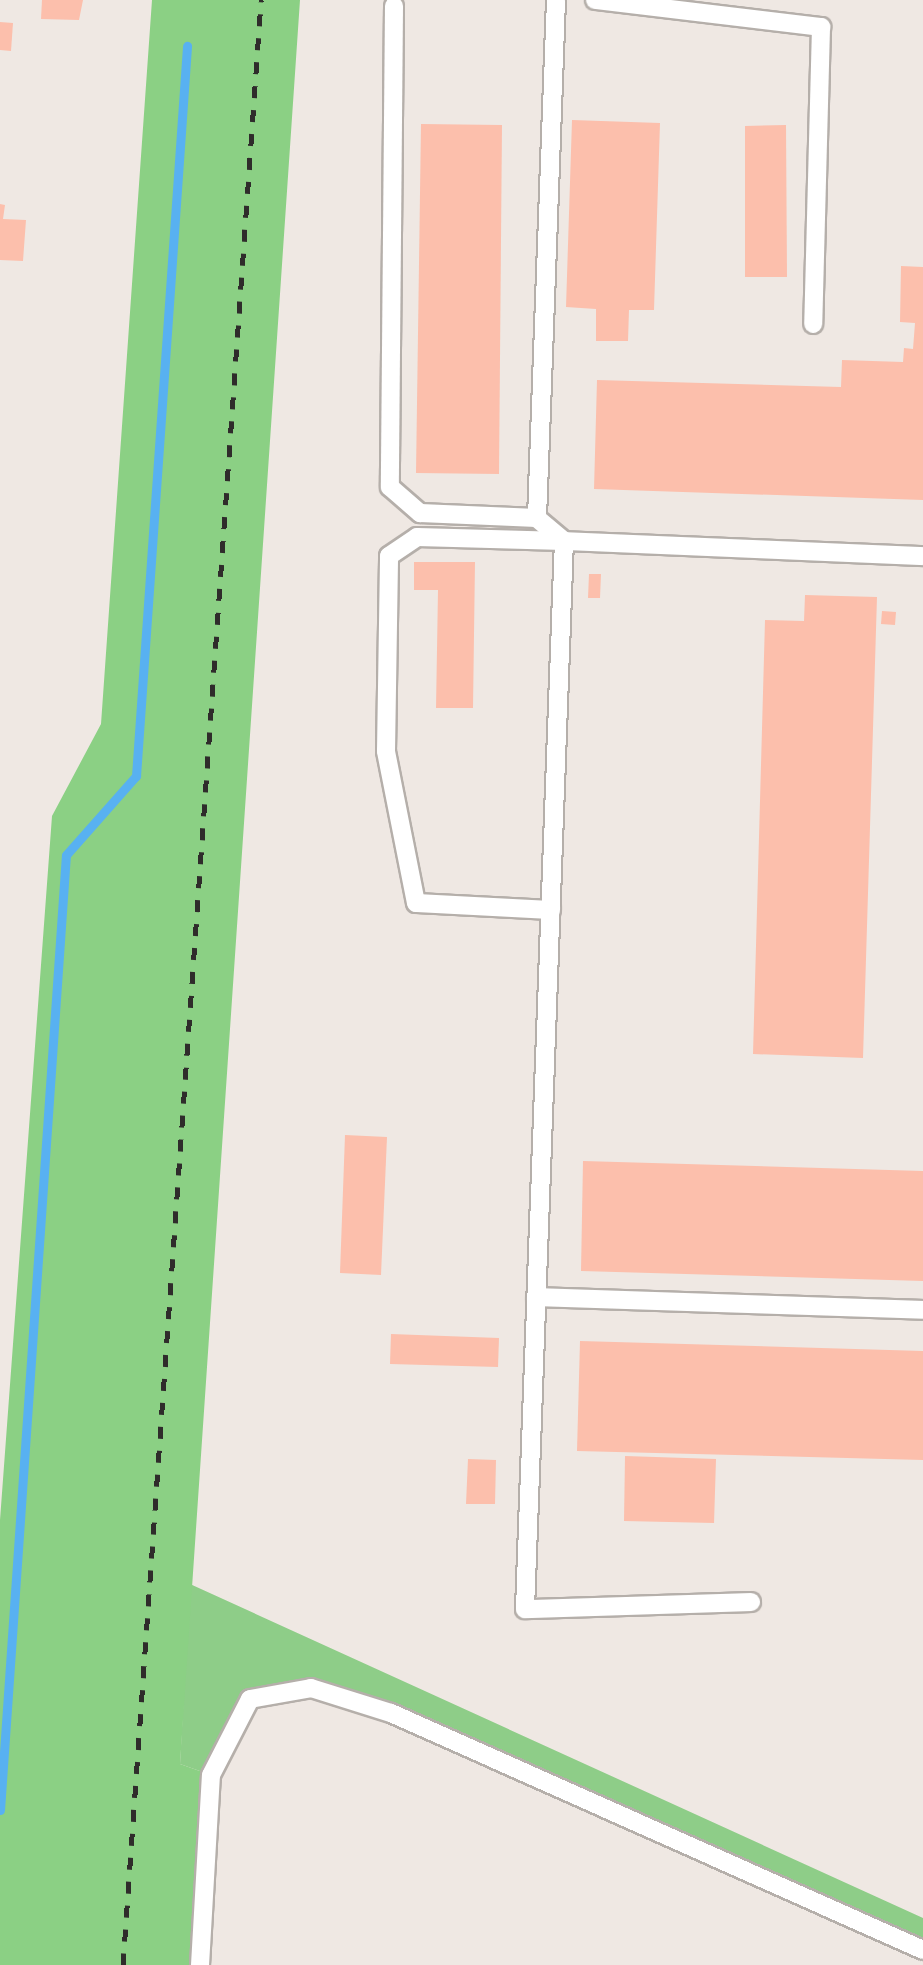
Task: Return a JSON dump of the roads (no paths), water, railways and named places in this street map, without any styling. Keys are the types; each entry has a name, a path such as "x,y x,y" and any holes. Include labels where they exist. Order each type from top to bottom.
{"lane":[{"path":"537,519 556,0"},
{"path":"595,0 821,27 813,324"},
{"path":"394,6 390,487 421,513 537,519 564,541"},
{"path":"551,910 415,903 386,751 390,556 417,537 923,556"},
{"path":"564,541 526,1609 751,1602"},
{"path":"536,1297 923,1310"},
{"path":"200,1965 211,1775 250,1699 311,1688 391,1713 923,1950"}],"waterway":[{"path":"0,1810 66,855 136,776 187,46"}],"railway":[{"path":"123,1965 261,0"}]}
